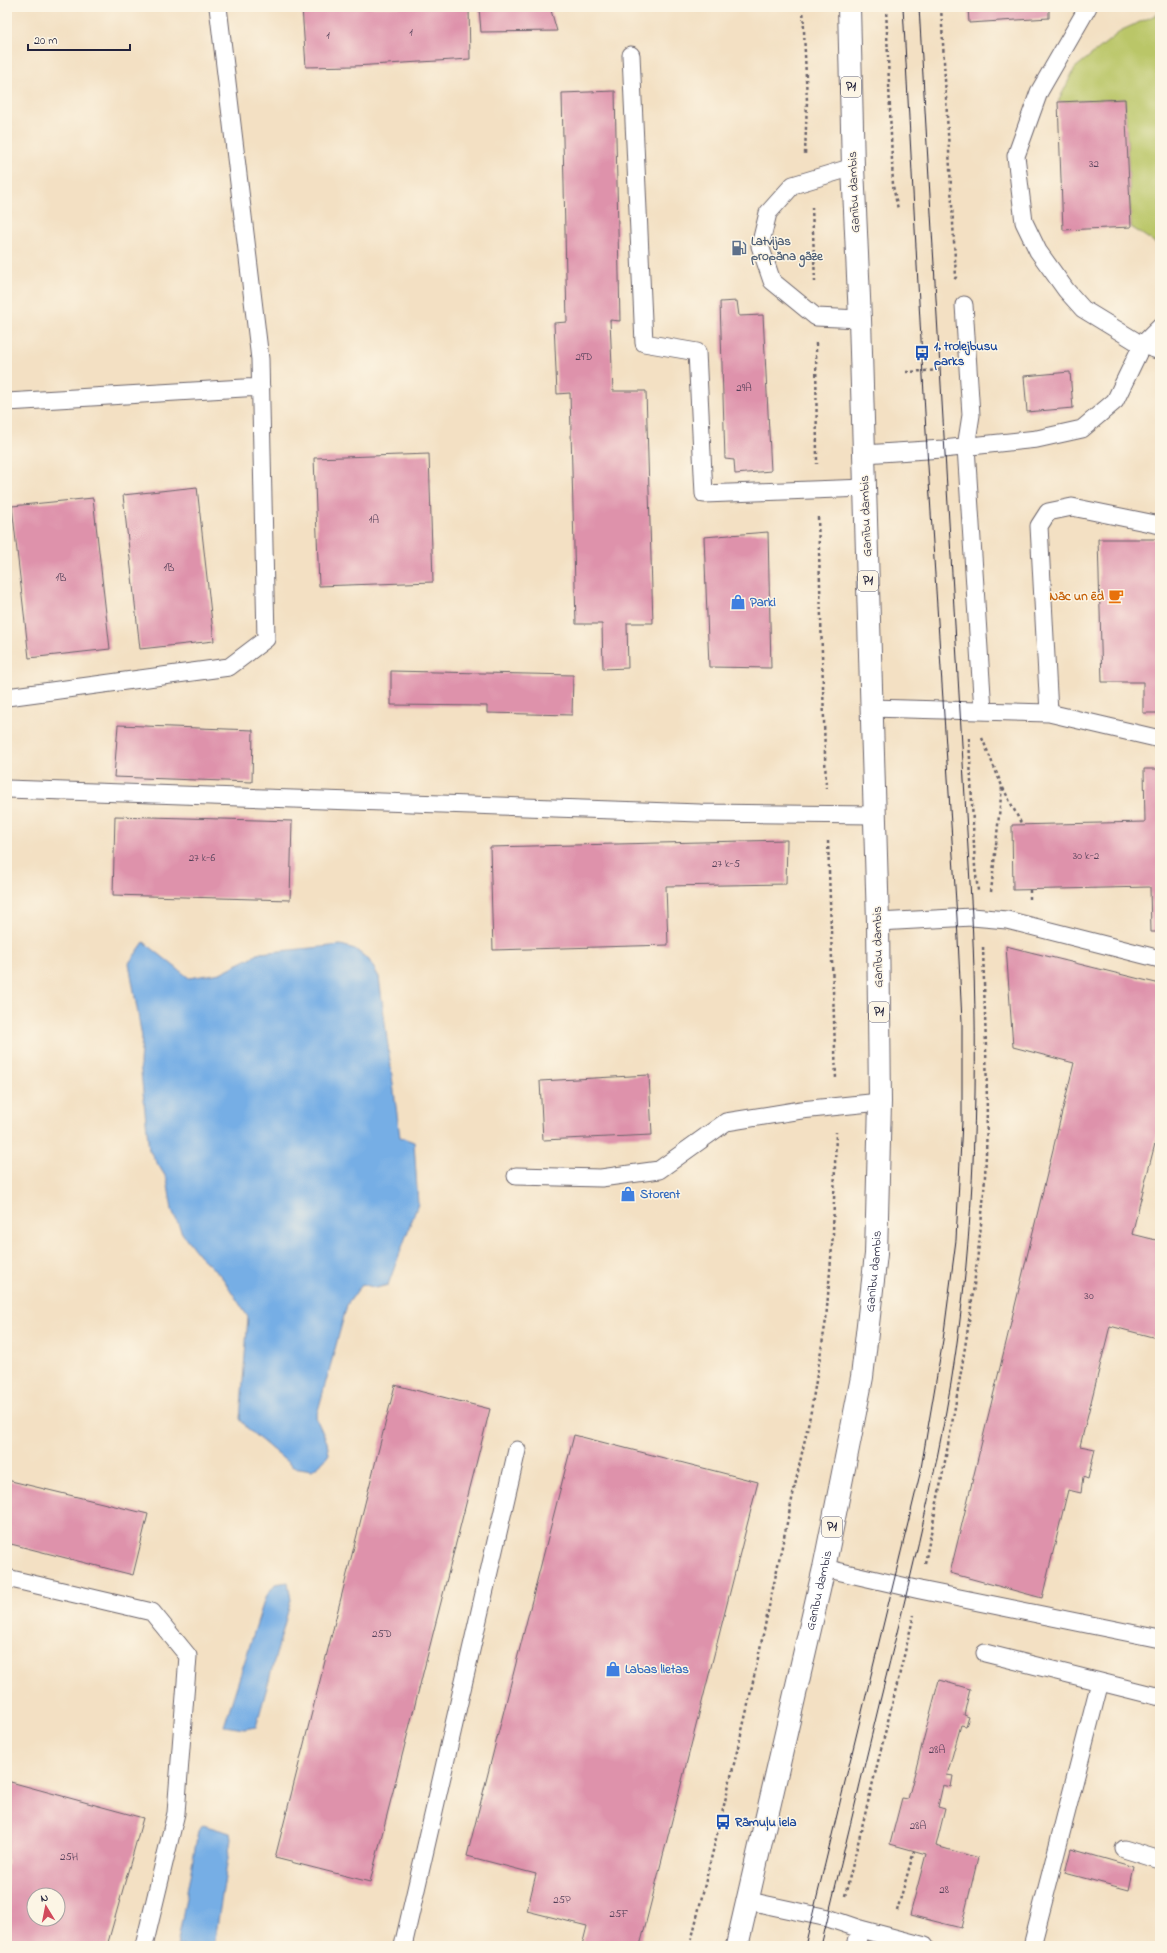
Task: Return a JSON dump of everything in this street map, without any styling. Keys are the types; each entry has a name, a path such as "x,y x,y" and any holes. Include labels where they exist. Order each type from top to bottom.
{"main road":[{"name":"Ganību dambis","path":"738,1946 824,1568 862,1378 876,1254 880,1102 878,922 849,7"}],"lane":[{"path":"7,697 229,667 266,639 260,359 218,7"},
{"path":"1085,10 1039,92 1016,156 1024,222 1038,251 1066,290 1083,309 1142,345 1160,351"},
{"path":"630,55 644,344 697,352 704,494 865,488"},
{"path":"853,167 793,185 768,213 760,246 772,281 816,317 860,319"},
{"path":"964,305 971,415 966,447 978,710"},
{"path":"864,454 966,447 1037,439 1082,429 1115,401 1142,345 1160,326"},
{"path":"7,402 261,387"},
{"path":"1049,713 1039,526 1048,512 1072,507 1160,525"},
{"path":"871,708 1049,713 1160,739"},
{"path":"7,790 692,812 827,813 874,815"},
{"path":"878,922 972,917 1007,920 1160,959"},
{"path":"516,1176 601,1178 659,1170 726,1122 836,1106 880,1102"},
{"path":"403,1946 517,1450"},
{"path":"824,1568 920,1590 1160,1639"},
{"path":"7,1578 152,1612 188,1656 176,1813 144,1946"},
{"path":"985,1653 1160,1697"},
{"path":"1032,1946 1100,1682"},
{"path":"1124,1849 1160,1860"},
{"path":"749,1901 839,1922 925,1946"},
{"path":"856,1946 860,1929"}],"path":[{"path":"690,1946 746,1714 811,1411 826,1320 833,1234 836,1072 818,490 816,317 812,202 805,161 807,100 803,7"},
{"path":"886,7 893,186 898,209"},
{"path":"941,7 956,277 952,283"},
{"path":"906,372 944,370"},
{"path":"978,710 980,733 1002,786 1022,825"},
{"path":"839,1922 920,1590 956,1409 972,1310 982,1213 986,1122 982,919 974,859 969,732 978,710"},
{"path":"982,919 991,897 1002,786"},
{"path":"890,1937 914,1851"}],"green space":[{"path":"1160,13 1160,246 1131,227 1125,99 1058,102 1075,68 1122,30"}],"water":[{"path":"144,942 189,978 220,973 260,953 341,945 355,949 369,960 379,977 400,1137 414,1142 418,1204 388,1285 376,1288 362,1284 347,1305 316,1418 327,1442 329,1454 324,1461 312,1470 293,1467 249,1430 240,1419 248,1317 222,1277 199,1255 182,1233 172,1210 167,1179 149,1150 140,1063 142,1037 129,963"},
{"path":"288,1582 291,1600 256,1727 244,1729 224,1726 265,1598 275,1584"},
{"path":"203,1825 230,1833 231,1839 214,1946 177,1946 198,1832"}],"building":[{"path":"302,7 469,7 470,59 354,66 306,67"},
{"path":"479,7 550,7 557,31 481,32"},
{"path":"968,7 1049,7 1049,18 969,23"},
{"path":"615,91 620,321 610,320 613,391 646,391 653,623 627,623 628,668 603,669 602,624 576,624 570,393 557,394 554,323 567,322 562,93"},
{"path":"1125,99 1131,227 1063,230 1058,102"},
{"path":"737,301 739,316 763,315 771,471 735,474 734,460 725,459 720,302"},
{"path":"1070,372 1073,408 1027,412 1024,376"},
{"path":"429,454 433,582 319,586 314,458"},
{"path":"197,487 214,641 140,649 123,495"},
{"path":"93,498 110,649 29,658 12,506"},
{"name":"Parki","path":"768,532 771,668 709,667 704,537"},
{"path":"1098,539 1160,539 1160,713 1143,713 1143,682 1102,682"},
{"path":"391,671 573,675 572,715 487,713 487,706 391,705"},
{"path":"118,725 253,730 252,782 114,777"},
{"path":"1144,769 1160,769 1160,932 1151,932 1150,887 1013,890 1012,825 1145,822"},
{"path":"115,816 292,821 290,900 113,895"},
{"path":"787,840 786,884 666,886 668,945 493,950 490,847"},
{"path":"1006,946 1160,984 1160,1124 1132,1234 1160,1241 1160,1339 1110,1326 1080,1446 1095,1449 1088,1479 1083,1477 1081,1493 1068,1490 1042,1598 950,1573 1074,1063 1013,1047"},
{"path":"649,1075 652,1135 543,1140 540,1081"},
{"path":"395,1385 490,1409 370,1882 275,1858"},
{"name":"Labas lietas","path":"574,1435 758,1482 640,1946 582,1946 587,1926 527,1911 536,1874 467,1856"},
{"path":"7,1480 148,1514 133,1575 7,1543"},
{"path":"939,1680 970,1689 964,1715 969,1717 966,1726 961,1725 947,1775 953,1776 951,1787 943,1785 938,1807 945,1809 936,1846 978,1858 961,1928 910,1915 926,1854 890,1844 902,1798 908,1799"},
{"path":"7,1781 143,1818 107,1946 7,1946"},
{"path":"1071,1849 1134,1867 1129,1890 1065,1873"}],"tram line":[{"path":"805,1946 920,1474 943,1340 956,1240 962,1121 962,1022 957,918 927,450 903,7"},
{"path":"821,1946 918,1543 944,1423 951,1383 966,1267 974,1150 975,1034 972,917 919,7"}],"place":[{"name":"Latvijas propāna gāze","path":"739,248"},
{"name":"1. trolejbusu parks","path":"922,353"},
{"name":"Nāc un ēd","path":"1116,596"},
{"name":"Parki","path":"738,602"},
{"name":"Storent","path":"628,1194"},
{"name":"Labas lietas","path":"613,1669"},
{"name":"Rāmuļu iela","path":"723,1822"}]}
